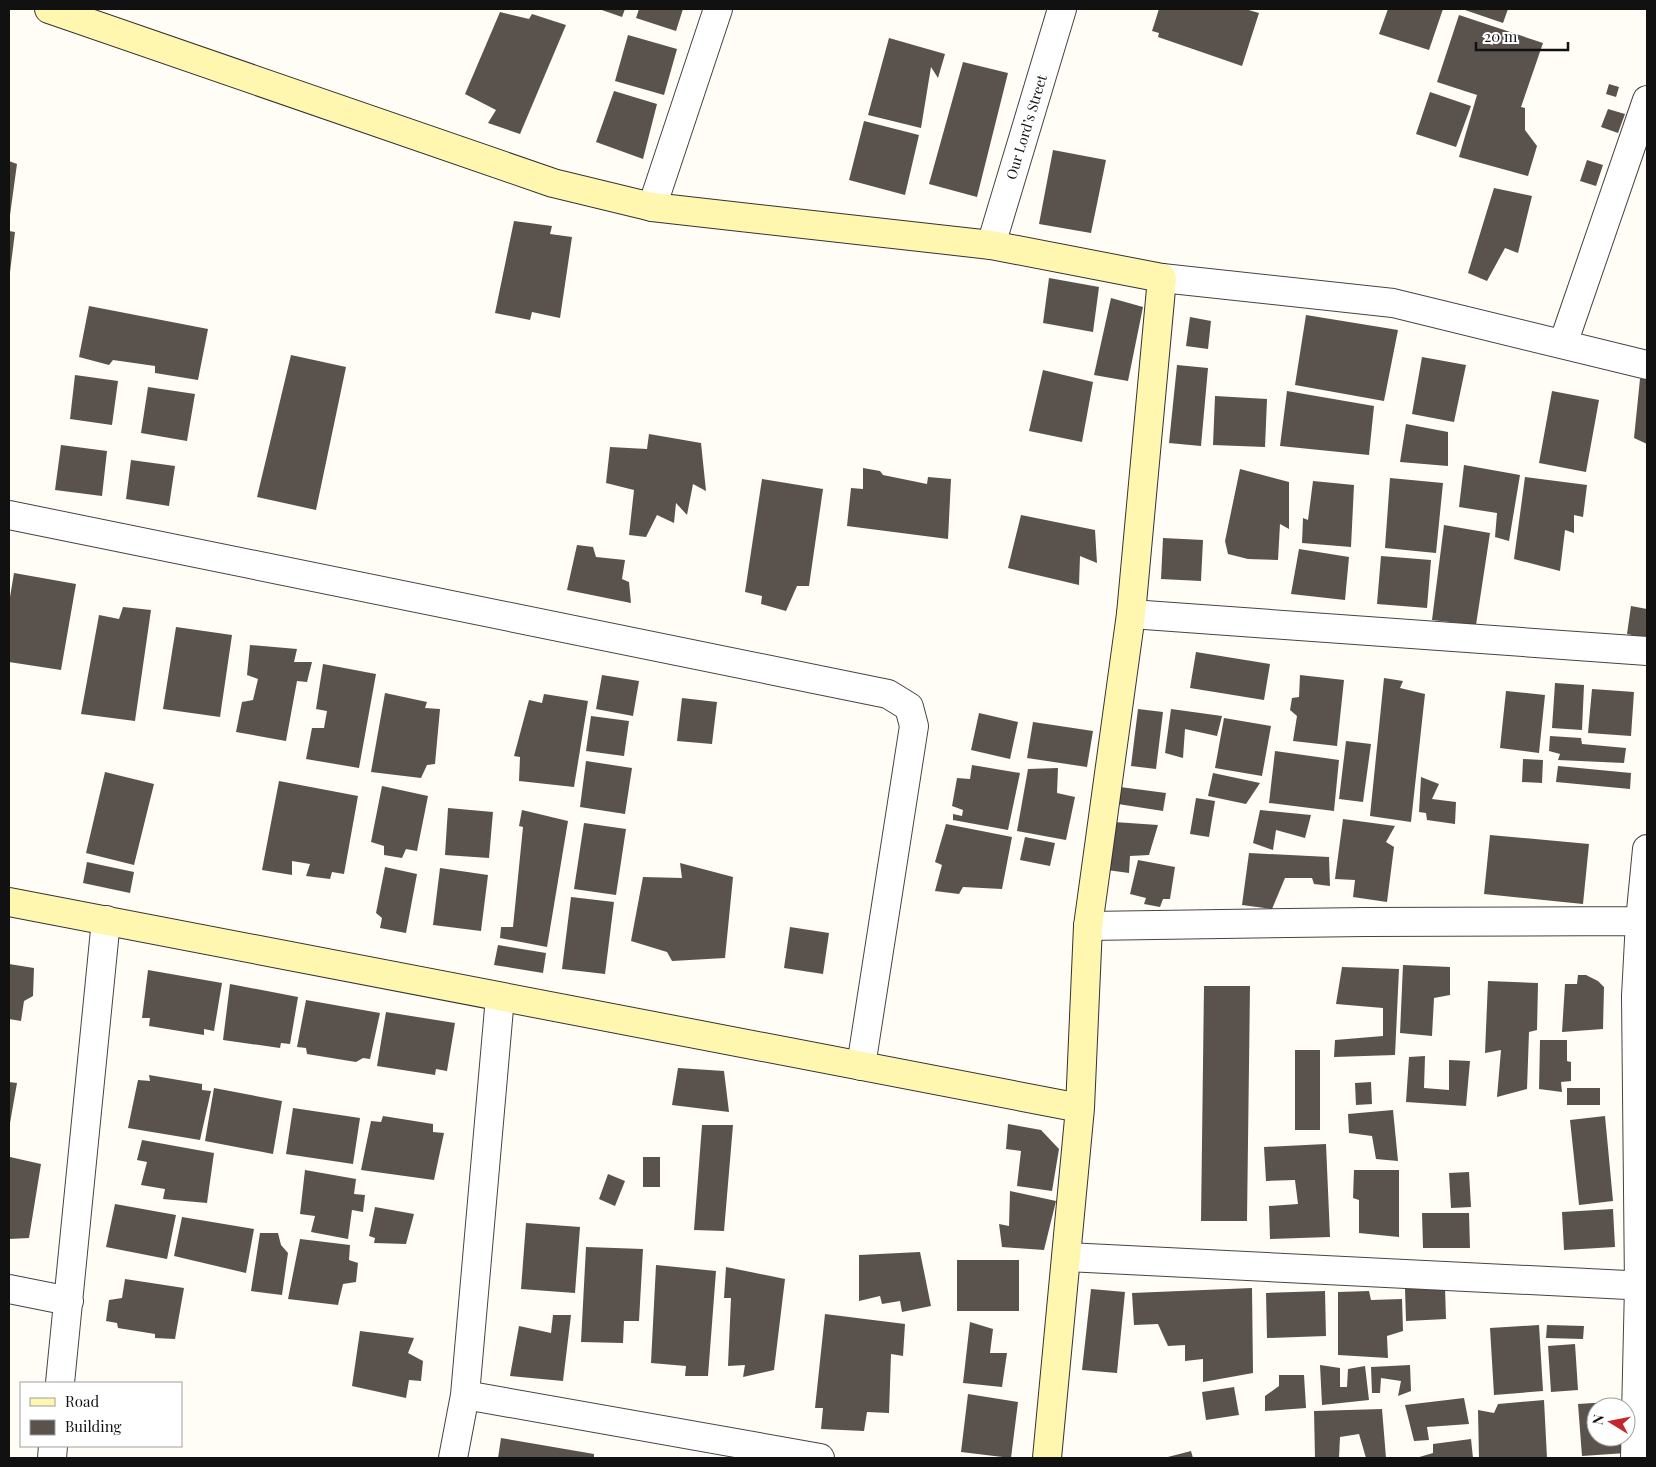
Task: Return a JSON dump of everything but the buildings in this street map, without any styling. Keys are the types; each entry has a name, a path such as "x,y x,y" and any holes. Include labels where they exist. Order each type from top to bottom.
{"street":[{"path":"49,9 553,183 652,207 991,245 1162,278 1392,303 1647,365"},
{"path":"652,207 718,9"},
{"name":"Our Lord’s Street","path":"991,245 1062,9"},
{"path":"1563,344 1647,100"},
{"path":"1047,1458 1080,1108 1088,926 1131,614 1162,278"},
{"path":"9,515 888,694 909,707 914,726 861,1066"},
{"path":"1131,614 1647,650"},
{"path":"1635,1458 1643,1286 1640,921 1647,849"},
{"path":"9,902 1080,1108"},
{"path":"60,1382 106,920"},
{"path":"1088,926 1640,921"},
{"path":"453,1458 465,1394 500,997"},
{"path":"1067,1257 1643,1286"},
{"path":"9,1289 69,1301"},
{"path":"465,1394 820,1458"}]}
